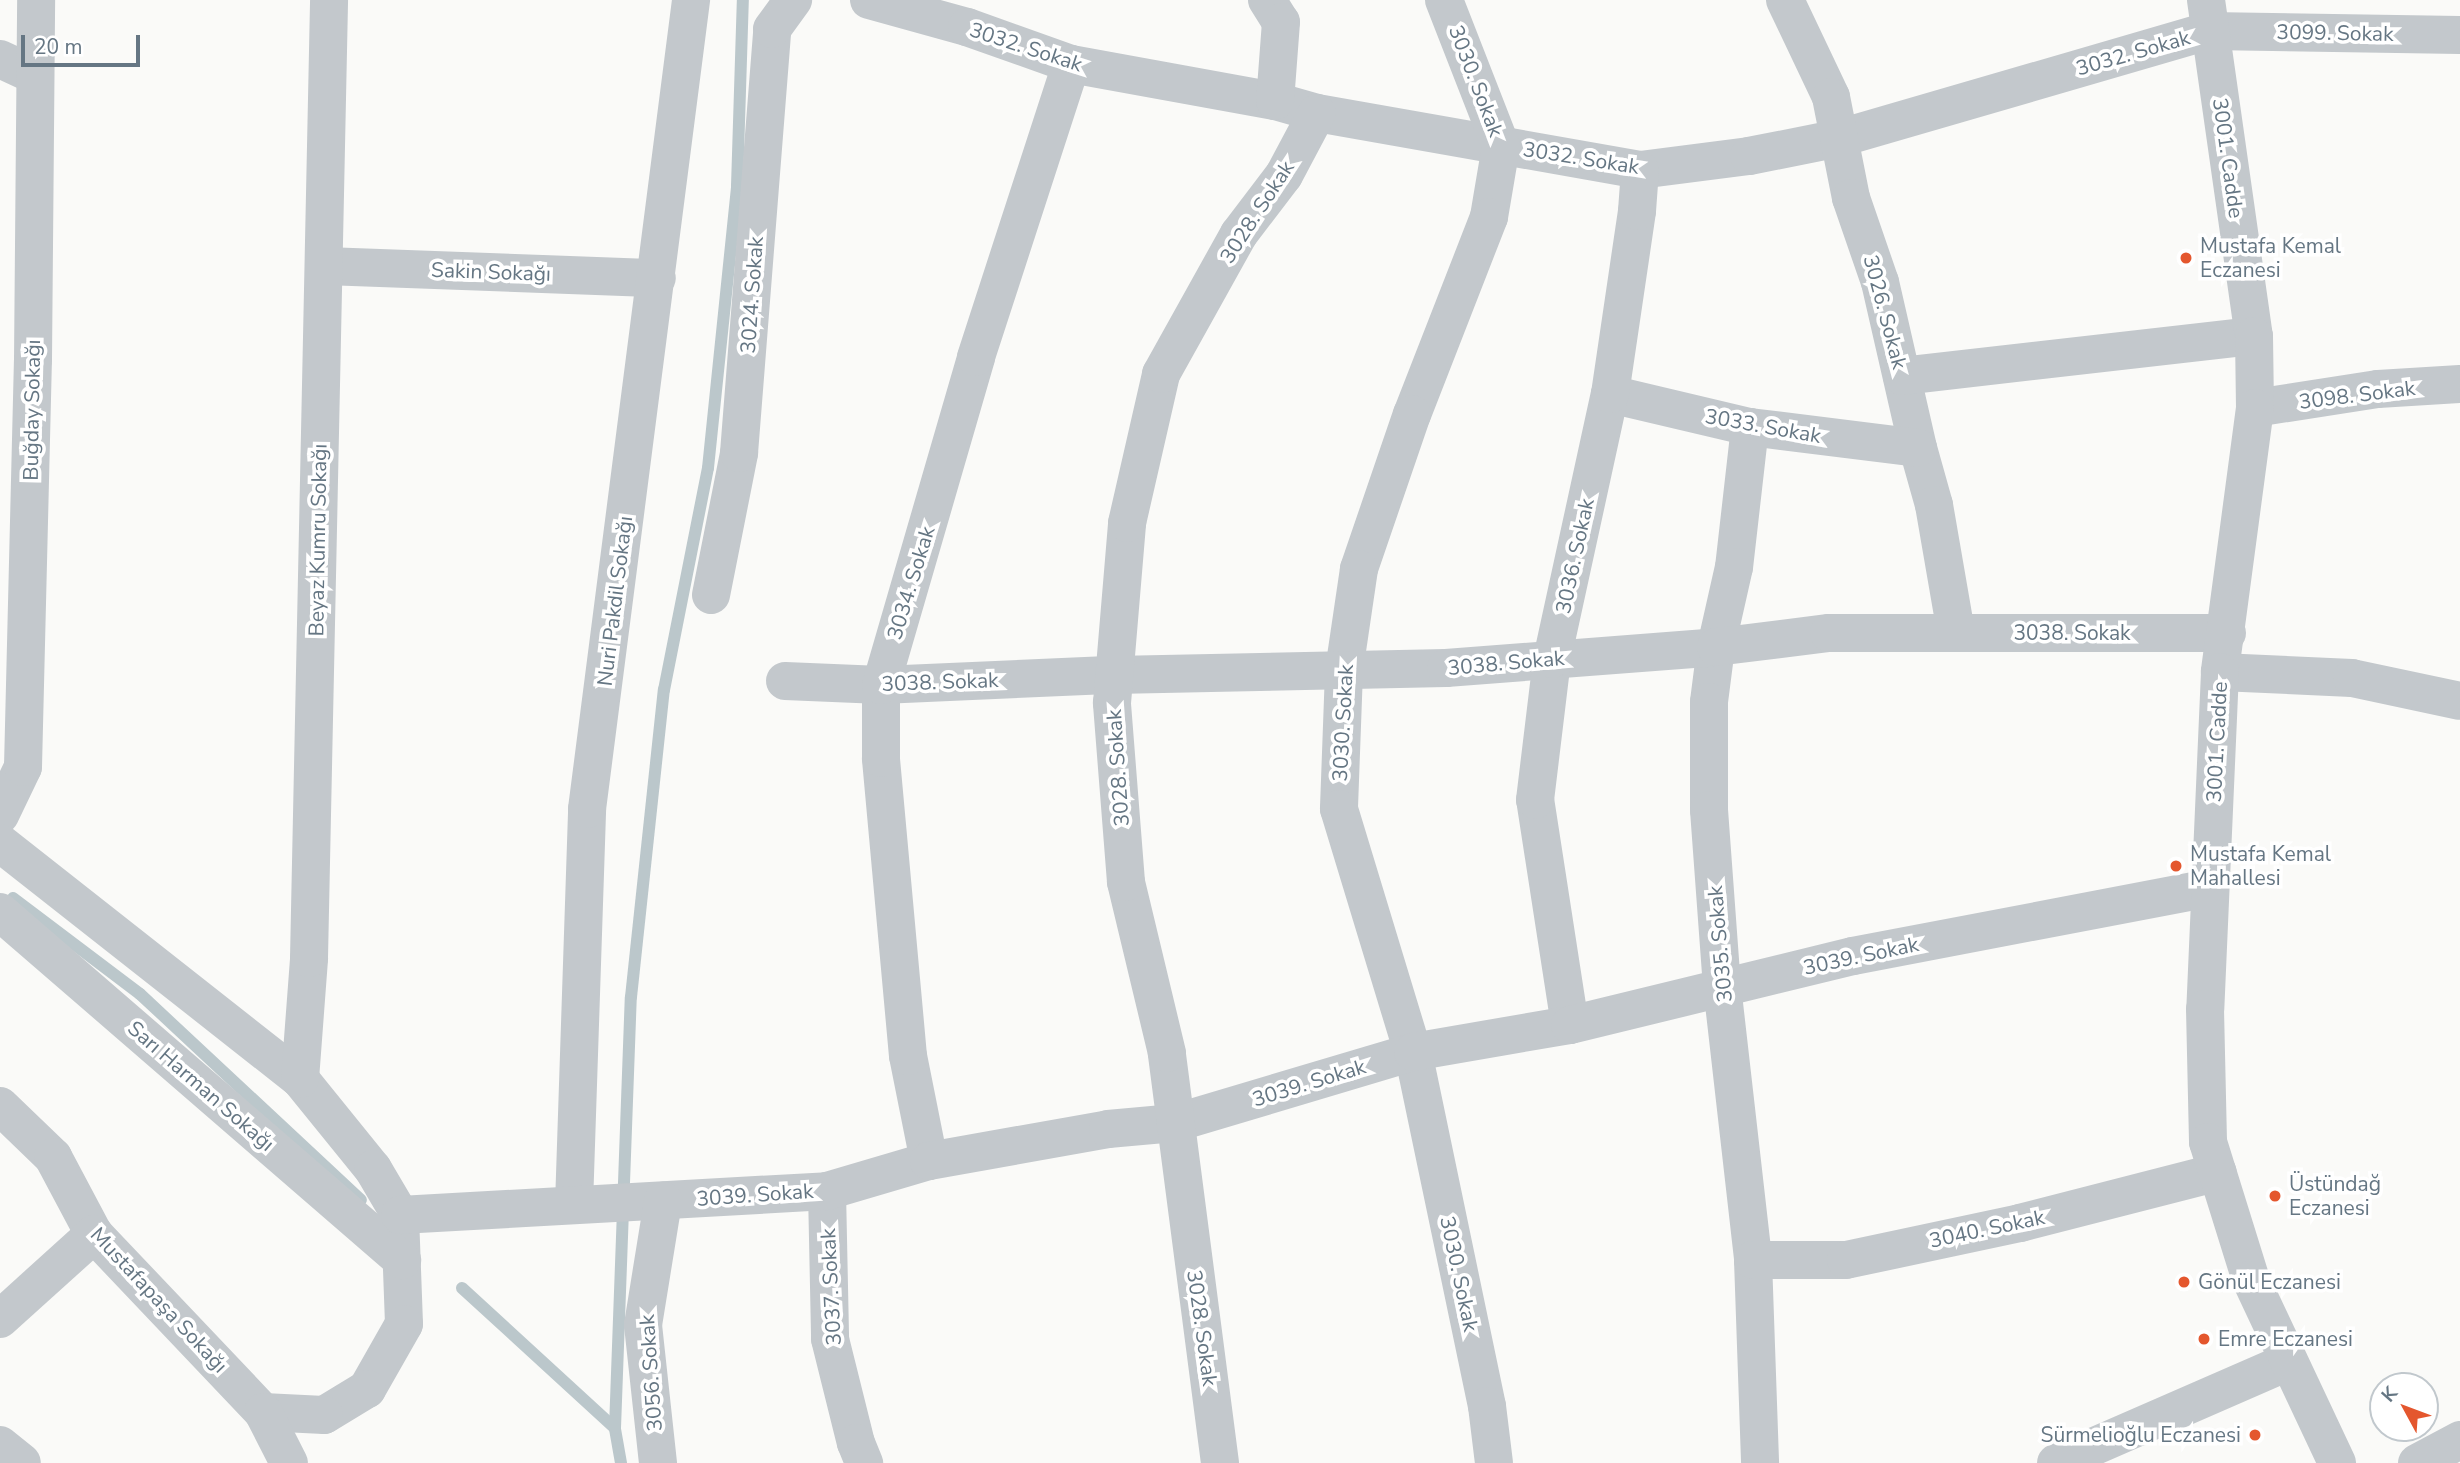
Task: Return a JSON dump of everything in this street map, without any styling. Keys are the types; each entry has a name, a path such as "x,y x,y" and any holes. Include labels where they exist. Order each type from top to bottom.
{"street":[{"name":"Buğday Sokağı","path":"0,815 23,768 14,566 17,67 36,0"},
{"name":"Beyaz Kumru Sokağı","path":"300,1079 309,958 329,0"},
{"name":"Nuri Pakdil Sokağı","path":"589,1204 587,809 691,0"},
{"name":"3024. Sokak","path":"711,595 740,453 772,29 793,0"},
{"name":"3032. Sokak","path":"869,0 967,27 1070,64 1275,101 1317,113 1640,170 1749,156 1840,138 2208,15"},
{"path":"1267,0 1282,22 1275,101"},
{"name":"3030. Sokak","path":"1444,0 1501,146 1489,217 1412,414 1359,569 1344,671 1339,808 1413,1052 1487,1406 1494,1463"},
{"name":"3026. Sokak","path":"1785,0 1832,97 1851,198 1880,282 1918,448 1934,505 1956,633"},
{"name":"3099. Sokak","path":"2208,15 2460,35"},
{"name":"3001. Cadde","path":"2208,15 2254,336 2255,408 2220,672 2205,1009 2208,1142 2251,1280 2337,1463"},
{"name":"3034. Sokak","path":"929,1161 908,1056 881,758 880,685 976,357 1070,64"},
{"name":"3028. Sokak","path":"1220,1463 1167,1053 1126,881 1112,704 1127,523 1161,374 1239,234 1284,175 1317,113"},
{"name":"3036. Sokak","path":"1570,1026 1535,800 1552,659 1610,394 1637,211 1640,170"},
{"name":"Sakin Sokağı","path":"325,266 657,278"},
{"path":"1902,376 2254,336"},
{"name":"3098. Sokak","path":"2255,408 2378,389 2460,384"},
{"name":"3033. Sokak","path":"1610,394 1750,427 1918,448"},
{"name":"3035. Sokak","path":"1750,427 1734,567 1716,647 1709,702 1709,810 1722,986 1753,1260 1760,1463"},
{"name":"3038. Sokak","path":"785,681 880,685 1115,675 1446,668 1716,647 1829,633 2227,633"},
{"path":"2220,672 2352,678 2460,701"},
{"path":"0,843 300,1079 373,1169 400,1215 404,1324 368,1389 324,1415 263,1412"},
{"name":"3039. Sokak","path":"400,1215 827,1191 929,1161 1108,1129 1175,1123 1413,1052 1570,1026 1722,986 1853,956 2210,888"},
{"name":"Sarı Harman Sokağı","path":"0,912 402,1260"},
{"name":"Mustafapaşa Sokağı","path":"0,1107 54,1157 94,1234 263,1412 289,1463"},
{"name":"3040. Sokak","path":"1753,1260 1846,1260 2021,1223 2218,1172"},
{"name":"3037. Sokak","path":"827,1191 830,1339 856,1443 864,1463"},
{"name":"3056. Sokak","path":"653,1201 643,1325 658,1463"},
{"path":"0,1318 94,1234"},
{"path":"2056,1463 2289,1361"},
{"path":"2417,1463 2460,1440"},
{"path":"0,1445 22,1463"}],"waterway":[{"path":"621,1463 615,1428 631,997 664,690 708,468 737,186 743,0"},
{"path":"13,898 140,994 361,1200"},
{"path":"462,1288 615,1428"}],"place":[{"name":"Mustafa Kemal Eczanesi","path":"2186,258"},
{"name":"Mustafa Kemal Mahallesi","path":"2176,866"},
{"name":"Üstündağ Eczanesi","path":"2275,1196"},
{"name":"Gönül Eczanesi","path":"2184,1282"},
{"name":"Emre Eczanesi","path":"2204,1339"},
{"name":"Sürmelioğlu Eczanesi","path":"2255,1435"}]}
